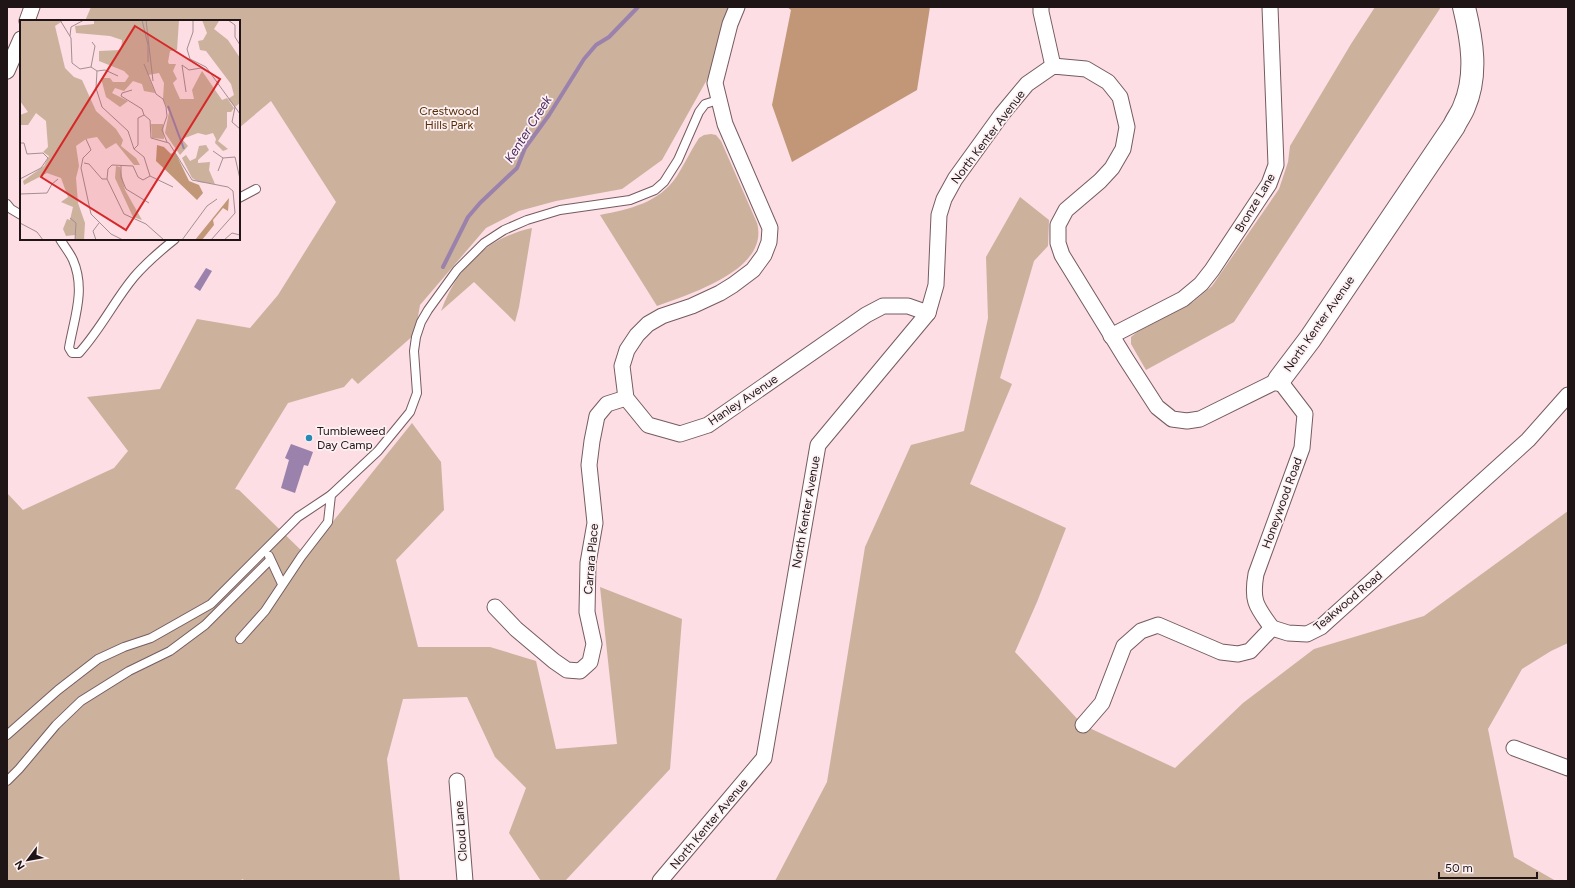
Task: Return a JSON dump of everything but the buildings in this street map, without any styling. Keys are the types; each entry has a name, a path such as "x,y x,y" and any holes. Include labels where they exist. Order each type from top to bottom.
{"street":[{"path":"28,20 32,7"},
{"path":"626,398 622,366 627,350 637,335 648,324 662,316 692,306 733,286 753,270 764,255 769,242 770,228 725,124 715,83 730,24 737,7"},
{"path":"1042,7 1041,12 1053,66"},
{"name":"Bronze Lane","path":"1111,336 1183,299 1201,284 1212,270 1269,184 1276,165 1270,7"},
{"name":"North Kenter Avenue","path":"660,881 764,758 818,445 928,313 936,285 939,215 944,199 954,179 1002,114 1027,84 1053,66 1086,69 1108,82 1120,97 1127,127 1123,149 1112,168 1100,181 1066,210 1058,225 1058,243 1062,255 1111,336 1157,407 1172,419 1187,421 1200,419 1279,380 1310,339 1454,126 1464,107 1470,87 1473,62 1470,34 1464,7"},
{"path":"7,71 20,41"},
{"name":"Hanley Avenue","path":"626,398 648,425 680,434 708,425 866,315 883,306 908,306 928,313"},
{"name":"Honeywood Road","path":"1272,628 1256,604 1253,590 1256,574 1302,448 1305,414 1279,380"},
{"name":"Teakwood Road","path":"1272,628 1288,633 1307,634 1321,627 1528,440 1568,395"},
{"name":"Carrara Place","path":"495,606 516,629 567,670 580,671 590,662 594,644 587,612 588,563 595,524 589,465 592,441 597,416 607,404 626,398"},
{"path":"1083,725 1102,703 1124,646 1141,631 1158,625 1221,652 1238,654 1250,651 1272,628"},
{"path":"1514,748 1568,768"},
{"name":"Cloud Lane","path":"458,781 465,881"}],"lane":[{"path":"7,735 58,690 98,659 124,647 152,638 211,604 298,517 331,495 378,451 410,412 417,394 414,351 416,337 421,322 457,270 484,243 504,230 527,220 560,210 630,200 655,190 664,182 678,160 699,112 705,104 718,100"},
{"path":"240,197 256,189"},
{"path":"7,204 11,209 20,214"},
{"path":"61,240 73,259 78,274 79,304 68,348 72,353 79,352 93,338 133,278 174,240"},
{"path":"240,639 265,611 282,584 328,522 331,495"},
{"path":"265,550 282,584"},
{"path":"7,781 56,725 81,701 128,671 170,651 199,629 270,560"}],"green space":[{"name":"Crestwood Hills Park","path":"91,7 729,7 709,76 662,160 622,189 556,201 519,211 486,228 420,305 415,334 358,384 352,378 344,387 288,403 235,489 239,490 306,555 412,423 441,462 444,510 396,560 418,647 490,647 536,661 556,749 617,744 600,587 682,619 670,769 565,881 541,881 509,833 526,788 495,757 467,697 403,699 387,759 400,881 244,881 243,879 239,881 7,881 7,493 23,510 114,468 128,451 87,397 160,389 197,319 250,328 278,295 336,202 271,101 240,127 240,20 85,20"},
{"path":"1375,7 1441,7 1234,322 1146,370 1131,344 1131,337 1137,332 1193,302 1212,286 1279,189 1288,162 1290,146"},
{"path":"704,135 716,135 721,141 757,223 758,240 751,254 740,267 724,278 688,295 657,306 600,215 633,207 653,199 662,193 677,176 699,138"},
{"path":"1020,197 1049,220 1048,246 1034,261 1000,378 1012,384 970,484 1066,528 1037,602 1015,652 1083,725 1175,768 1243,703 1314,649 1424,616 1568,511 1568,643 1551,651 1522,669 1488,729 1514,857 1556,881 775,881 827,782 865,547 911,445 964,431 988,318 986,257"},
{"path":"532,228 519,307 515,322 474,282 441,311 456,281 465,268 476,257 501,239"}],"shaded area":[{"path":"787,7 930,7 917,90 792,162 772,105 791,10"},
{"path":"206,268 212,271 200,291 194,287"},
{"path":"291,444 313,452 308,466 304,465 295,493 281,488 289,460 285,458"}],"waterway":[{"name":"Kenter Creek","path":"443,267 468,217 480,203 517,168 525,148 549,115 584,59 596,45 609,37 638,7"}],"place":[{"name":"Tumbleweed Day Camp","path":"309,438"}]}
